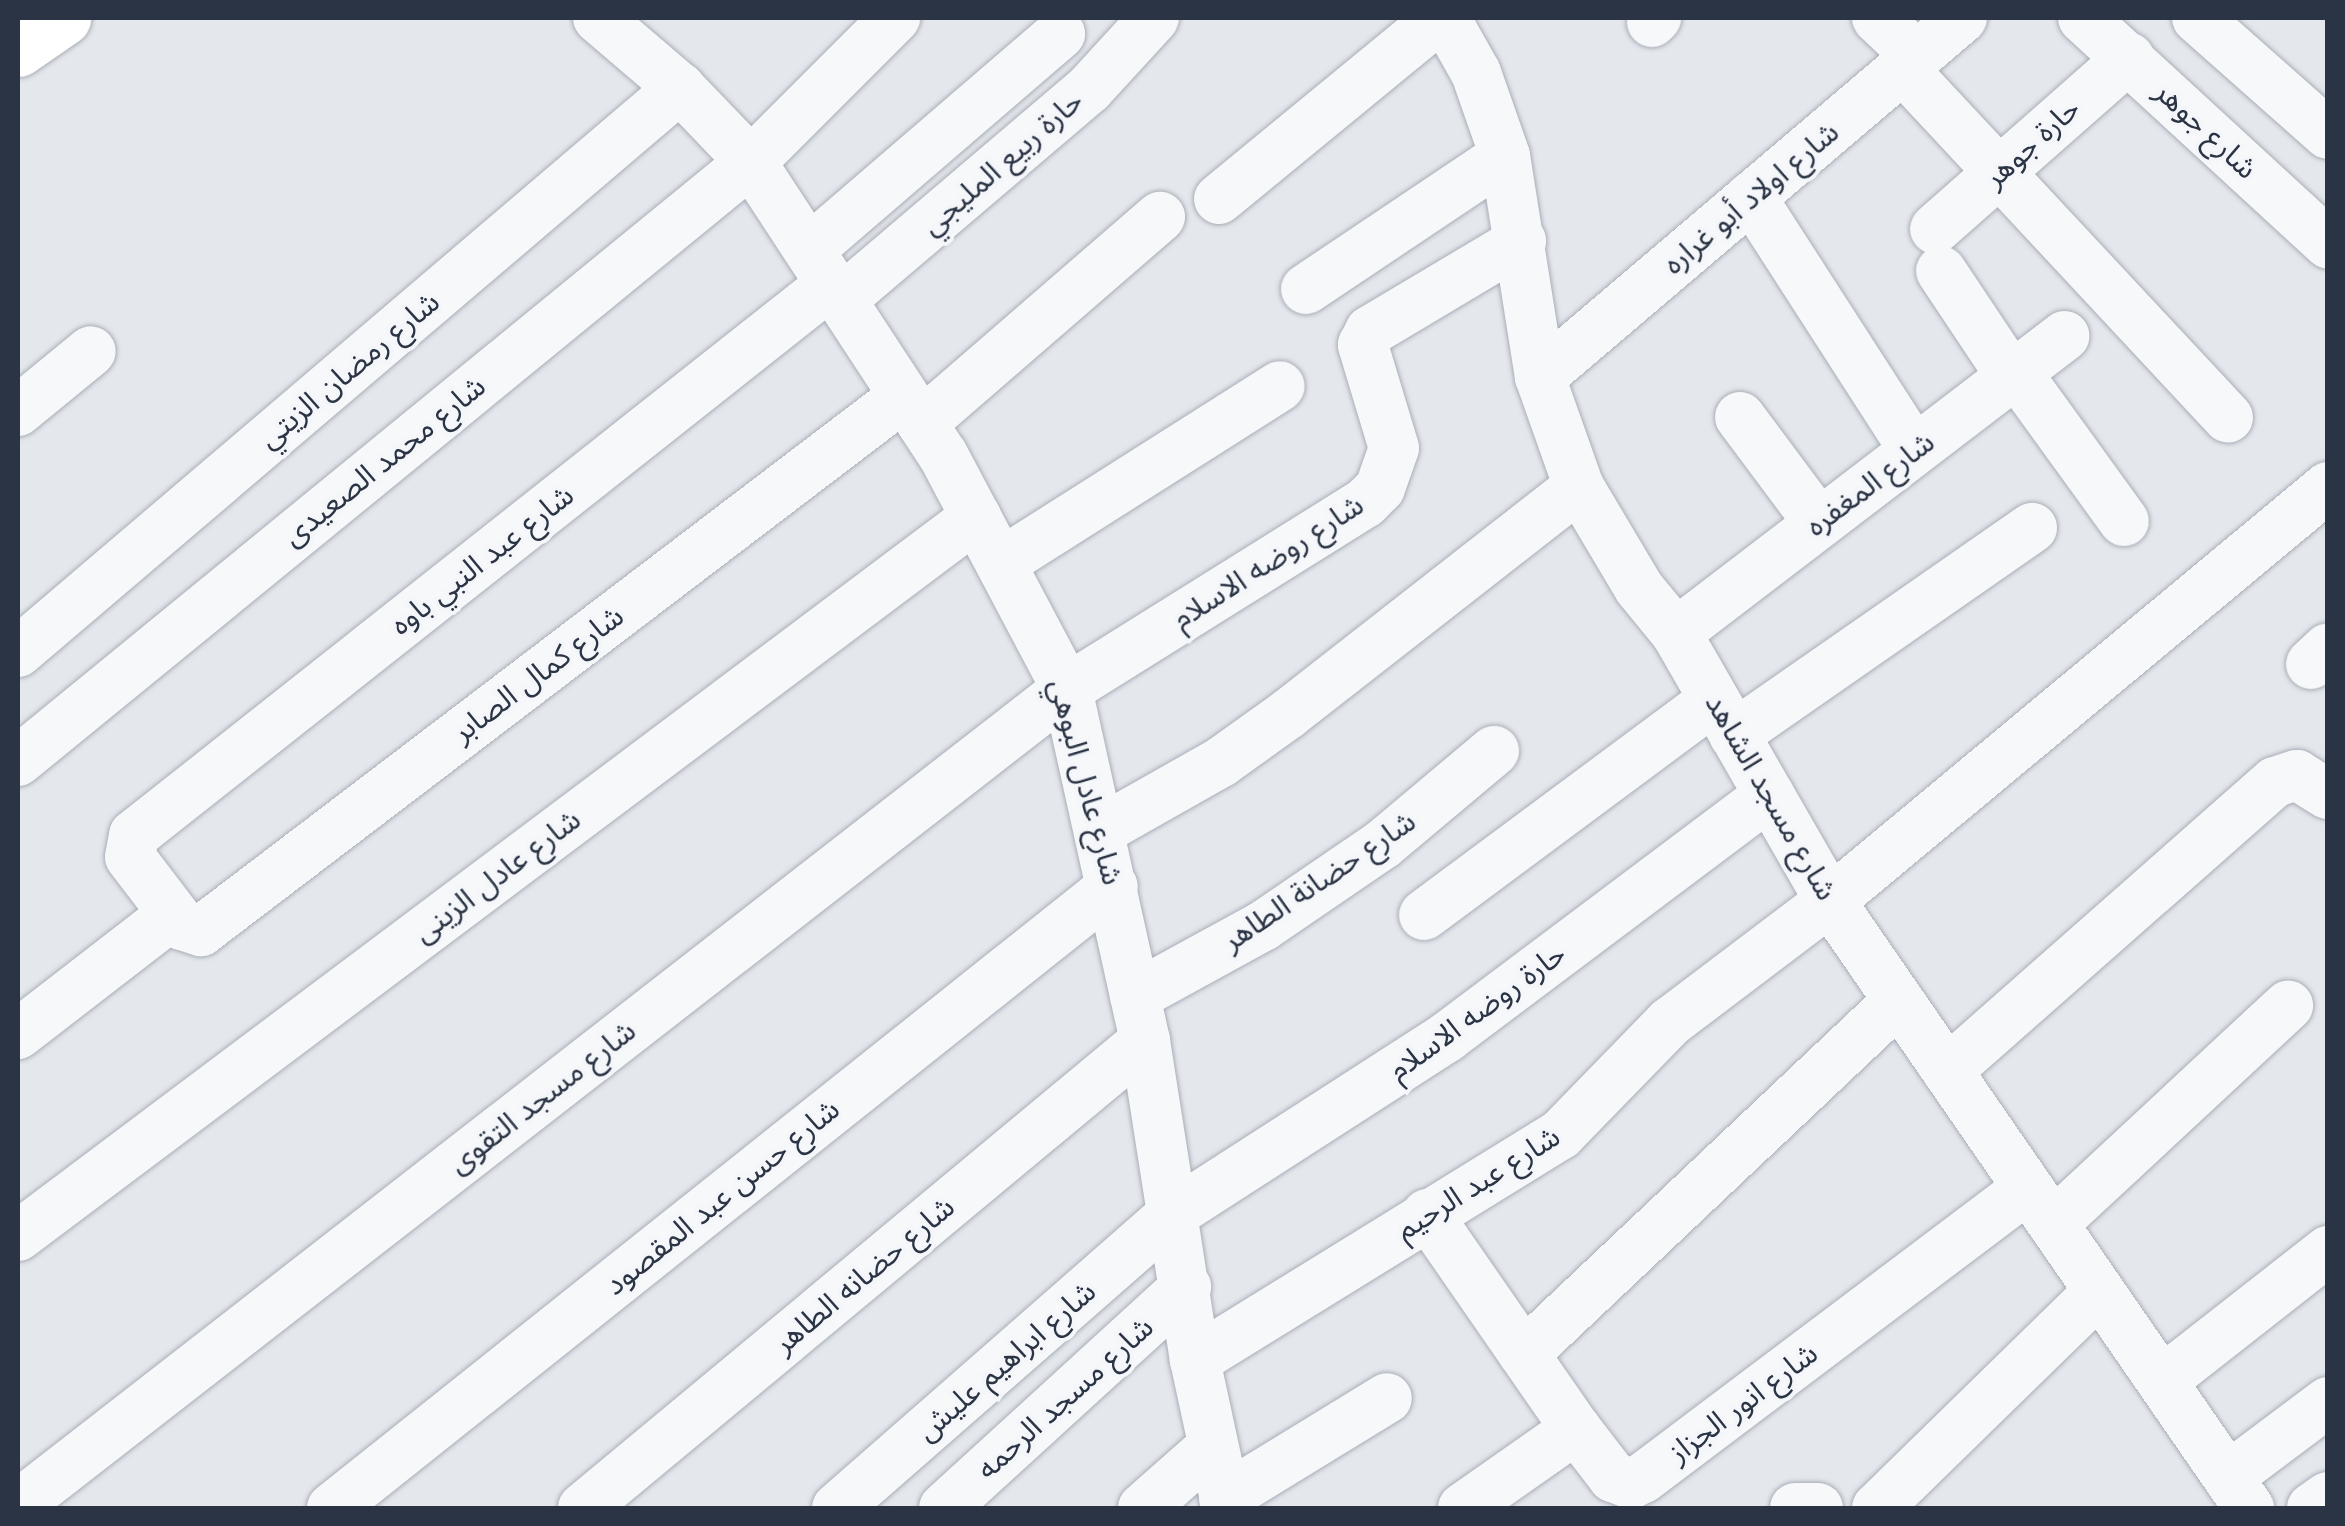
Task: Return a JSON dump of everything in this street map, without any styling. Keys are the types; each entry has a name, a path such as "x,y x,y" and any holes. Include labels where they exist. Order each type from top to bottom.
{"street":[{"path":"18,49 64,18"},
{"name":"شارع عادل البوهي","path":"598,18 680,88 751,162 913,410 976,516 1068,689 1140,1019 1186,1288 1194,1360 1225,1503"},
{"name":"شارع محمد الصعيدى","path":"18,761 751,162 895,18"},
{"name":"حارة ربيع المليجي","path":"827,278 1089,89 1154,18"},
{"path":"1219,199 1442,18"},
{"name":"شارع مسجد الشاهد","path":"1442,18 1476,73 1505,156 1540,377 1580,487 1640,588 1676,633 1830,901 2238,1493"},
{"path":"1878,18 1999,172 2228,418"},
{"name":"شارع اولاد أبو غراره","path":"1540,377 1962,18"},
{"name":"شارع جوهر","path":"2083,18 2328,243"},
{"path":"2197,18 2328,134"},
{"path":"827,278 1060,34"},
{"name":"حارة جوهر","path":"2014,374 1938,250 1999,172 2129,58"},
{"name":"شارع رمضان الزيتي","path":"18,652 680,88"},
{"path":"1306,289 1505,156"},
{"path":"1751,198 1914,450"},
{"path":"913,410 1160,217"},
{"name":"شارع روضه الاسلام","path":"1068,689 1380,488 1394,448 1364,345 1370,331 1521,242"},
{"name":"شارع عبد النبي باوه","path":"173,914 130,857 134,835 827,278"},
{"name":"شارع المغفره","path":"1676,633 2064,336"},
{"path":"18,412 91,351"},
{"path":"2014,374 2124,521"},
{"path":"1001,562 1280,386"},
{"name":"شارع كمال الصابر","path":"173,914 187,929 201,931 913,410"},
{"path":"1740,416 1820,523"},
{"name":"شارع عبد الرحيم","path":"1194,1360 1560,1134 1637,1063 1670,1022 1830,901 2328,486"},
{"path":"1101,830 1275,724 1580,487"},
{"name":"شارع عادل الزينى","path":"18,1236 976,516"},
{"path":"1424,915 1724,718 2032,528"},
{"name":"شارع مسجد التقوى","path":"18,1505 1068,689"},
{"name":"شارع حضانة الطاهر","path":"1140,1019 1263,926 1383,844 1494,751"},
{"path":"1947,1071 2275,782 2298,775 2328,794"},
{"name":"حارة روضه الاسلام","path":"1174,1213 1447,1037 1769,795"},
{"name":"شارع حسن عبد المقصود","path":"332,1508 1113,886"},
{"path":"18,1034 173,914"},
{"path":"1524,1354 1898,1001"},
{"path":"2040,1206 2288,1006"},
{"name":"شارع حضانه الطاهر","path":"583,1508 1140,1019"},
{"name":"شارع انور الجزاز","path":"1576,1429 1613,1477 1631,1484 2040,1206"},
{"name":"شارع ابراهيم عليش","path":"837,1508 1174,1213"},
{"path":"1427,1214 1576,1429 1463,1508"},
{"path":"2162,1381 2328,1251"},
{"name":"شارع مسجد الرحمه","path":"944,1508 1186,1288"},
{"path":"1877,1508 2099,1291"},
{"path":"1225,1503 1387,1398"},
{"path":"2238,1493 2328,1402"},
{"path":"1142,1508 1211,1448"},
{"path":"2312,1508 2328,1498"},
{"path":"1795,1508 1818,1508"}]}
